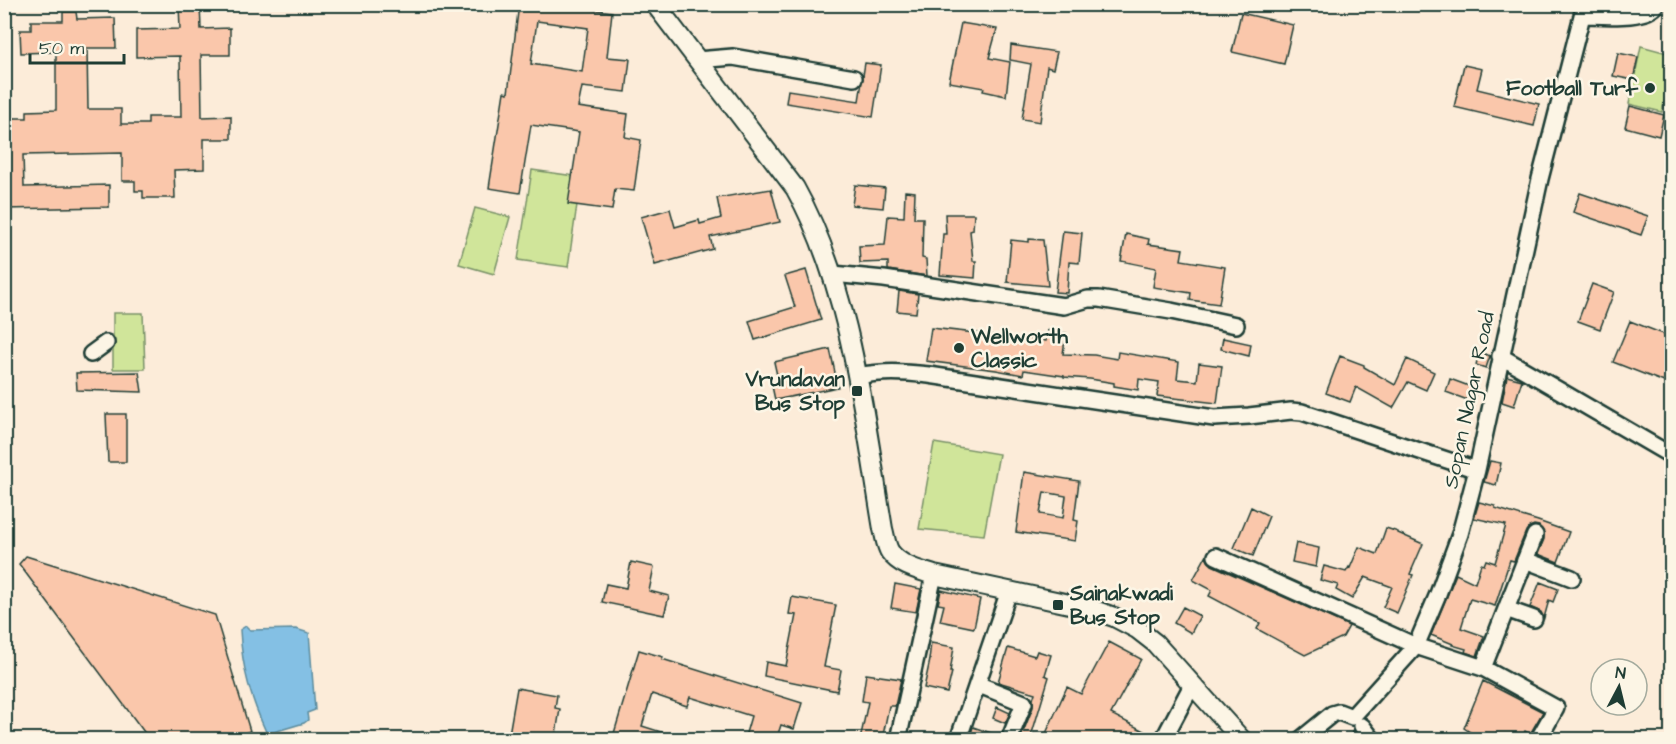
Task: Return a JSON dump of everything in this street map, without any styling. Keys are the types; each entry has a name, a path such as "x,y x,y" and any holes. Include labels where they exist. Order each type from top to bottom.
{"street":[{"path":"655,4 795,188 809,213 833,274 857,376 889,552 912,568 1088,608 1114,617 1137,629 1155,643 1242,740"},
{"path":"1584,10 1636,15 1654,9 1657,4"},
{"name":"Sopan Nagar Road","path":"1300,740 1332,714 1339,711 1352,717 1416,646 1438,594 1460,534 1477,470 1540,179 1584,10"},
{"path":"696,60 733,57 854,78"},
{"path":"833,274 884,279 1064,306 1088,299 1099,299 1171,311 1236,326"},
{"path":"91,354 106,343"},
{"path":"1500,356 1671,456"},
{"path":"857,376 879,372 912,373 1214,418 1302,412 1477,470"},
{"path":"1483,668 1535,535"},
{"path":"1216,556 1416,646 1483,668 1556,708 1538,740"},
{"path":"1525,560 1572,578"},
{"path":"898,740 934,574"},
{"path":"958,740 1009,591"},
{"path":"1506,609 1534,620"},
{"path":"977,684 1024,703 1009,740"},
{"path":"1163,740 1192,685"},
{"path":"1362,726 1373,740"}],"green space":[{"name":"Football Turf","path":"1641,46 1671,54 1671,72 1662,112 1629,104"},
{"path":"532,170 581,177 568,267 518,260"},
{"path":"475,208 510,217 494,274 459,264"},
{"path":"113,313 143,313 145,369 113,369"},
{"path":"934,443 999,454 984,535 919,529"}],"water":[{"path":"246,626 250,630 296,629 309,633 315,710 307,713 308,720 304,723 267,734 256,708 245,671 240,630"}],"building":[{"path":"179,4 200,4 201,29 230,28 230,55 201,55 202,117 231,116 231,139 204,139 204,169 174,170 175,198 143,198 143,191 135,191 135,181 122,181 122,153 23,155 24,187 109,185 109,207 4,209 4,118 27,118 27,111 56,110 56,52 21,53 20,30 31,30 31,21 63,21 63,12 76,12 77,19 115,18 116,48 87,48 88,109 121,109 121,124 148,124 148,117 181,117 180,56 136,57 136,30 180,29"},
{"path":"519,4 553,4 612,12 607,57 630,59 626,92 582,87 578,107 628,114 625,137 641,140 634,191 615,189 612,210 568,204 579,132 531,125 520,193 489,188 504,92 508,93","holes":["537,21 588,28 582,72 531,64"]},
{"path":"1241,13 1293,25 1284,64 1232,52"},
{"path":"961,23 997,29 989,58 1010,62 1006,96 983,91 984,88 949,82"},
{"path":"1011,45 1057,52 1053,69 1047,67 1040,122 1022,119 1031,64 1010,60"},
{"path":"1618,53 1638,57 1633,80 1613,76"},
{"path":"865,63 881,65 873,117 786,103 788,90 859,101"},
{"path":"1464,65 1482,69 1477,89 1539,104 1534,126 1454,107"},
{"path":"1630,106 1664,115 1659,136 1625,127"},
{"path":"855,185 885,188 883,208 852,205"},
{"path":"771,189 780,222 710,237 713,249 655,265 641,217 670,209 675,227 699,220 700,224 721,218 717,198"},
{"path":"905,191 915,192 914,218 923,218 922,258 926,259 927,276 888,270 888,262 860,263 859,246 885,245 888,216 904,217"},
{"path":"1580,193 1648,216 1641,235 1573,212"},
{"path":"945,214 974,214 973,230 970,231 973,261 976,261 975,278 940,275 943,234 946,234"},
{"path":"1063,231 1082,233 1079,263 1069,262 1067,293 1055,292"},
{"path":"1126,234 1149,239 1148,244 1183,249 1181,260 1225,267 1219,304 1190,300 1191,293 1153,287 1156,268 1121,261"},
{"path":"1029,239 1043,240 1048,286 1007,282 1011,240 1029,242"},
{"path":"806,270 821,320 755,340 749,321 795,307 785,276"},
{"path":"1592,284 1614,292 1600,329 1578,321"},
{"path":"899,291 918,294 916,313 897,311"},
{"path":"1630,321 1671,337 1671,361 1664,382 1613,362"},
{"path":"931,328 1046,341 1048,330 1066,333 1063,354 1094,355 1117,359 1118,352 1179,362 1177,379 1197,381 1199,363 1222,366 1217,403 1157,396 1159,382 1139,379 1138,390 1090,379 1024,370 1023,375 926,361"},
{"path":"1223,338 1251,344 1249,356 1221,349"},
{"path":"830,349 838,387 775,400 772,386 779,384 774,362"},
{"path":"1479,352 1490,356 1486,368 1476,365"},
{"path":"1340,356 1364,365 1395,385 1407,359 1434,372 1426,390 1408,382 1393,408 1356,387 1350,402 1326,393"},
{"path":"139,372 142,392 77,390 76,373"},
{"path":"1507,376 1522,380 1514,406 1502,402"},
{"path":"1450,379 1477,389 1473,402 1446,392"},
{"path":"106,414 126,414 126,462 108,462"},
{"path":"1490,461 1501,463 1496,485 1484,482"},
{"path":"1024,472 1079,481 1074,520 1078,521 1075,541 1016,532","holes":["1044,492 1066,496 1063,518 1040,514"]},
{"path":"1479,502 1569,532 1558,562 1538,554 1544,533 1539,526 1529,527 1514,561 1510,560 1495,606 1470,599 1461,628 1484,636 1477,656 1431,635 1456,574 1475,583 1481,564 1484,565 1486,560 1495,563 1506,525 1474,518"},
{"path":"1251,507 1269,516 1253,556 1234,548"},
{"path":"1386,528 1423,544 1397,613 1383,607 1392,587 1365,577 1352,599 1336,590 1338,585 1320,580 1324,566 1346,572 1359,547 1377,554"},
{"path":"1296,543 1319,548 1316,567 1292,562"},
{"path":"26,556 215,615 250,731 225,740 150,740 19,564"},
{"path":"1206,556 1212,565 1349,626 1343,637 1305,655 1257,629 1260,623 1209,596 1212,590 1193,580"},
{"path":"631,562 654,567 649,591 669,596 664,615 602,602 606,584 626,588"},
{"path":"1540,582 1558,589 1553,602 1549,600 1544,618 1541,612 1530,607"},
{"path":"895,584 921,589 916,612 891,608"},
{"path":"941,590 980,599 974,628 940,621 944,605 938,604"},
{"path":"792,597 836,605 824,667 841,670 837,691 764,676 766,662 786,666 796,615 789,614"},
{"path":"1183,607 1200,616 1191,633 1174,623"},
{"path":"1109,642 1141,659 1111,714 1144,731 1140,740 1043,740 1067,687 1081,694"},
{"path":"931,643 954,647 947,693 924,688"},
{"path":"1008,648 1035,656 1037,651 1051,655 1045,675 1049,677 1030,740 1020,740 1033,707 1035,693 998,682"},
{"path":"639,650 802,703 794,729 781,725 776,740 744,740 751,716 690,697 687,706 652,694 642,726 677,737 677,740 612,740"},
{"path":"866,674 901,679 895,706 889,706 882,740 860,740 868,702 862,701"},
{"path":"1483,681 1543,712 1530,734 1525,731 1520,740 1482,740 1464,728"},
{"path":"517,688 557,695 555,708 560,709 555,740 508,740"},
{"path":"997,707 1010,713 1005,723 993,718"},
{"path":"973,727 1000,736 999,740 969,740"},
{"path":"1354,731 1360,740 1344,740"}],"place":[{"name":"Football Turf","path":"1650,88"},
{"name":"Wellworth Classic","path":"959,348"},
{"name":"Vrundavan Bus Stop","path":"857,391"},
{"name":"Sainakwadi Bus Stop","path":"1058,605"}]}
